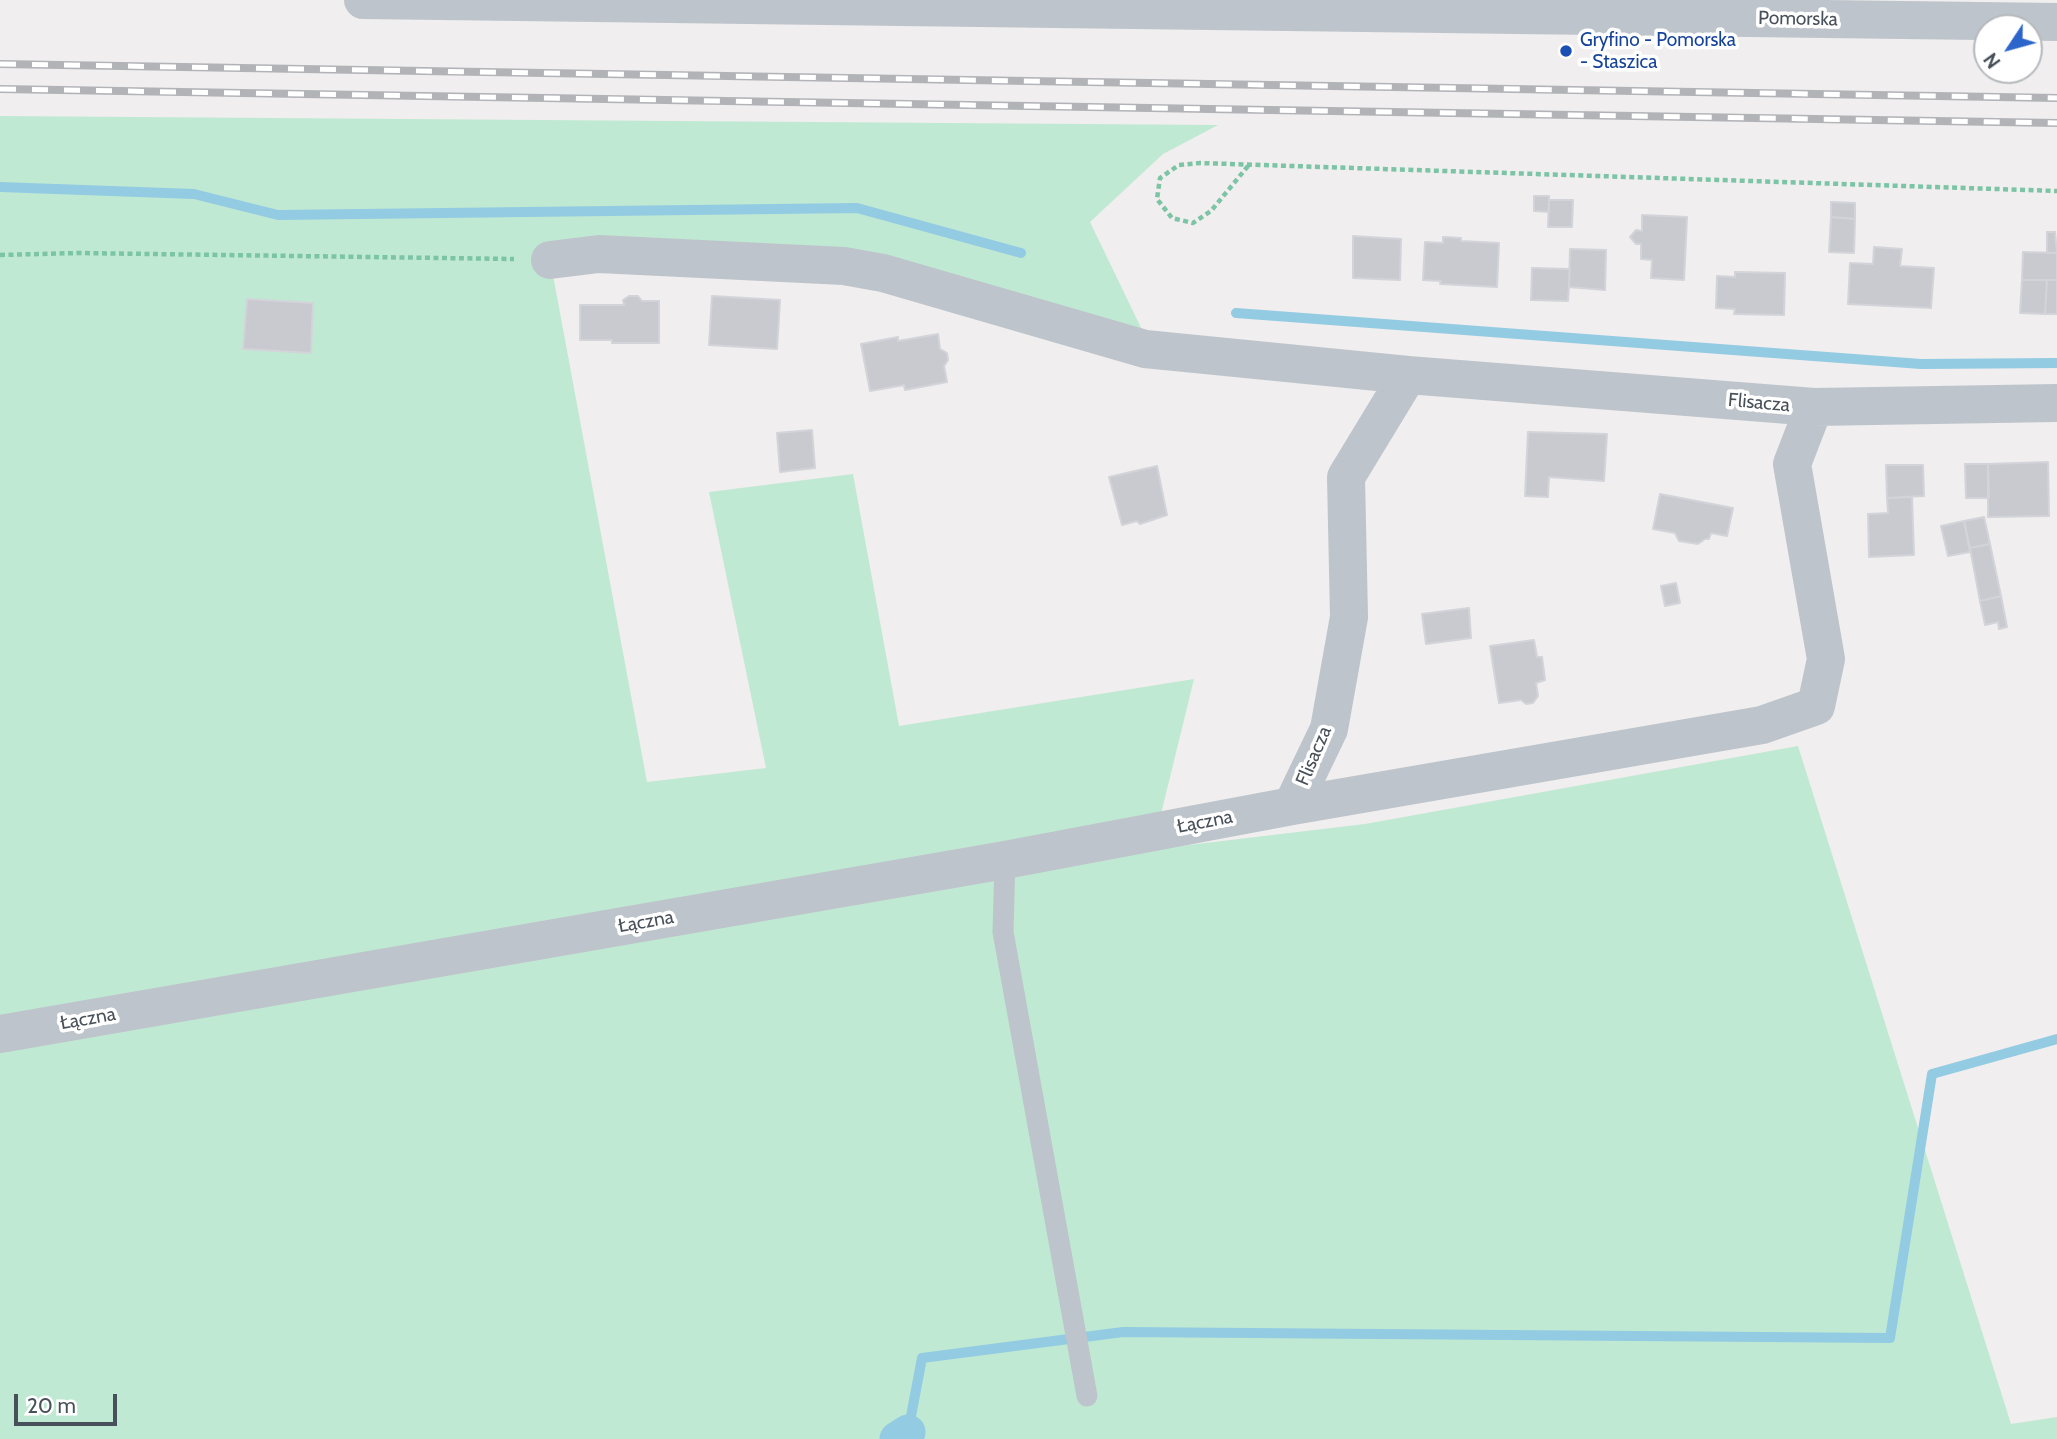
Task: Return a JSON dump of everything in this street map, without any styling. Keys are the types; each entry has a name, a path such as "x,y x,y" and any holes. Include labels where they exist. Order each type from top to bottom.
{"street":[{"name":"Pomorska","path":"363,0 2033,14"},
{"path":"550,260 599,254 844,266 883,273 1145,349 1408,375"},
{"name":"Flisacza","path":"1292,806 1329,729 1349,617 1346,477 1408,375 1814,407 2057,403"},
{"name":"Flisacza","path":"1292,806 1762,725 1816,706 1826,659 1792,464 1814,407"},
{"name":"Łączna","path":"0,1034 1005,860 1292,806"}],"lane":[{"path":"1005,860 1003,932 1087,1396"}],"path":[{"path":"1248,166 1211,211 1193,223 1172,218 1157,199 1160,178 1178,165 1200,163 2057,191"},
{"path":"0,255 78,253 550,260"}],"green space":[{"path":"0,116 1218,125 1163,154 1090,222 1146,338 863,250 548,248 647,782 766,768 709,492 853,474 899,726 1194,679 1160,818 0,1020"},
{"path":"1798,746 2011,1424 2057,1417 2057,1439 0,1439 0,1043 995,868 1365,824"}],"building":[{"path":"1534,196 1549,196 1549,212 1534,211"},
{"path":"1549,200 1573,200 1572,227 1548,227"},
{"path":"1831,202 1855,203 1855,219 1831,217"},
{"path":"1642,215 1687,217 1684,280 1651,278 1652,260 1641,259 1641,244 1636,244 1630,237 1636,230 1642,231"},
{"path":"1831,217 1855,219 1854,253 1829,252"},
{"path":"2047,232 2055,232 2057,253 2047,253"},
{"path":"1353,236 1401,239 1400,280 1353,278"},
{"path":"1443,237 1499,243 1497,287 1440,284 1441,281 1423,280 1425,242 1443,243"},
{"path":"1874,247 1902,249 1900,266 1934,268 1931,308 1848,304 1850,263 1873,264"},
{"path":"1570,249 1606,250 1605,290 1569,287"},
{"path":"2023,252 2057,253 2057,280 2022,280"},
{"path":"1532,268 1570,269 1568,301 1531,300"},
{"path":"1735,272 1785,273 1784,315 1734,314 1735,309 1716,308 1717,276 1735,277"},
{"path":"2022,280 2047,280 2045,314 2020,313"},
{"path":"2047,280 2057,280 2057,314 2045,314"},
{"path":"629,296 638,296 642,301 659,301 659,343 580,340 580,305 624,305 623,300"},
{"path":"712,296 780,300 777,349 709,345"},
{"path":"247,299 313,303 311,353 243,349"},
{"path":"938,334 940,349 947,353 948,360 944,366 947,382 905,390 904,385 870,391 861,344 898,337 898,341"},
{"path":"812,430 815,468 780,472 777,433"},
{"path":"1528,432 1607,434 1604,481 1549,477 1548,497 1525,496"},
{"path":"2048,462 2049,516 1988,517 1988,464"},
{"path":"1965,464 1988,464 1989,498 1966,498"},
{"path":"1886,465 1923,465 1924,496 1887,498"},
{"path":"1157,466 1167,515 1140,524 1137,521 1122,525 1109,477"},
{"path":"1660,494 1733,508 1727,536 1711,533 1709,539 1698,544 1679,541 1675,533 1653,529"},
{"path":"1912,497 1914,555 1869,557 1868,514 1888,513 1887,498"},
{"path":"1984,517 1990,544 1970,548 1964,521"},
{"path":"1964,521 1970,552 1948,556 1941,526"},
{"path":"1990,544 2001,596 1980,601 1970,548"},
{"path":"1676,583 1680,603 1665,606 1661,586"},
{"path":"2001,596 2007,627 1999,629 1998,622 1985,625 1980,601"},
{"path":"1469,608 1471,638 1426,644 1422,614"},
{"path":"1534,640 1537,657 1542,657 1545,680 1536,683 1538,696 1533,703 1526,704 1521,700 1499,703 1490,646"}],"waterway":[{"path":"0,187 194,194 278,215 857,208 1021,253"},
{"path":"1236,313 1921,364 2057,363"},
{"path":"908,1432 922,1358 1123,1332 1890,1338 1932,1074 2057,1039"},
{"path":"897,1439 908,1432"}],"railway":[{"path":"0,64 2057,98"},
{"path":"0,89 2057,123"}],"place":[{"name":"Gryfino - Pomorska - Staszica","path":"1566,51"}]}
